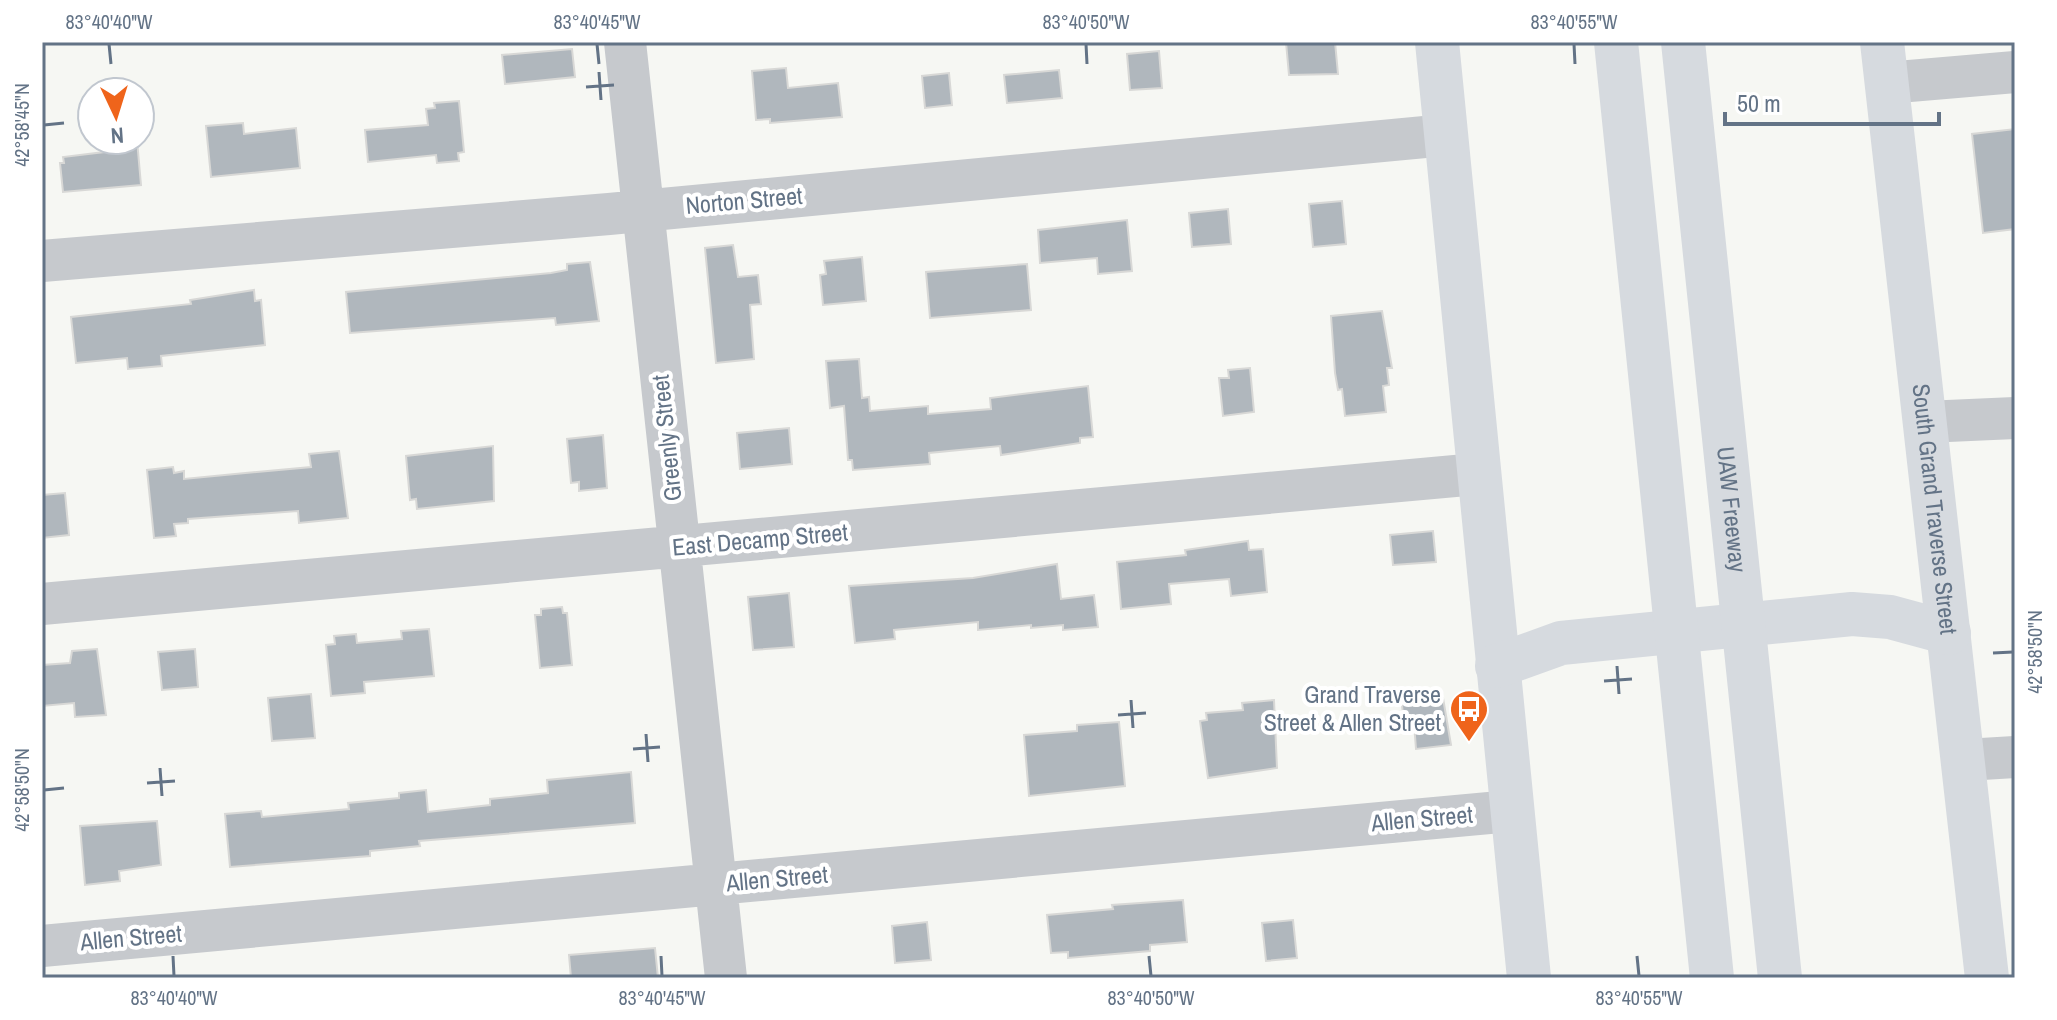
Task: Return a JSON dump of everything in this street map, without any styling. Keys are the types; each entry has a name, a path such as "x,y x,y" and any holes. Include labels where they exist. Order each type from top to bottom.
{"main road":[{"path":"1437,42 1477,474 1529,978"},
{"path":"1616,42 1712,978"},
{"name":"UAW Freeway","path":"1683,42 1780,978"},
{"name":"South Grand Traverse Street","path":"1884,63 1965,760 1987,978"},
{"path":"1497,666 1561,643 1852,614 1890,617 1949,633"}],"street":[{"name":"Greenly Street","path":"625,42 726,978"},
{"path":"1884,63 2015,72"},
{"name":"Norton Street","path":"42,261 644,211 1446,135"},
{"path":"1925,422 2015,418"},
{"name":"East Decamp Street","path":"42,604 1477,474"},
{"path":"1965,760 2015,757"},
{"name":"Allen Street","path":"42,946 1511,811"}],"building":[{"path":"1286,42 1335,42 1338,74 1289,75"},
{"path":"572,49 575,77 505,84 502,55"},
{"path":"1159,51 1162,88 1130,90 1127,54"},
{"path":"786,68 788,88 838,83 842,117 770,123 770,119 756,120 752,71"},
{"path":"1059,70 1062,98 1007,103 1004,75"},
{"path":"949,73 952,105 925,108 922,76"},
{"path":"459,101 464,152 458,153 459,161 437,163 436,155 368,162 365,130 428,125 426,109 435,108 434,103"},
{"path":"243,123 244,134 296,128 300,168 211,177 206,126"},
{"path":"2015,129 2015,229 1983,233 1972,134"},
{"path":"138,156 141,185 63,192 60,163 64,163 63,157"},
{"path":"1342,201 1346,244 1313,247 1309,204"},
{"path":"1228,209 1231,244 1192,247 1189,213"},
{"path":"1127,220 1132,271 1098,274 1097,258 1040,263 1038,230"},
{"path":"733,245 738,277 758,275 761,304 750,305 754,359 716,363 705,248"},
{"path":"862,257 866,301 823,305 820,275 826,274 824,261"},
{"path":"590,262 599,321 556,325 555,318 350,333 346,292 551,273 567,270 567,264"},
{"path":"1027,264 1031,310 930,318 926,272"},
{"path":"254,290 255,301 261,300 265,345 161,356 162,366 128,369 127,358 76,363 71,317 191,304 190,300"},
{"path":"1382,311 1392,368 1387,368 1389,385 1383,386 1386,412 1345,416 1342,389 1338,390 1335,373 1331,316"},
{"path":"859,359 862,398 869,397 870,411 928,406 928,414 991,409 990,398 1088,386 1093,437 1080,438 1080,443 1001,455 1000,446 929,453 930,464 853,470 852,460 848,460 844,406 830,408 826,361"},
{"path":"1250,368 1254,412 1223,416 1219,378 1229,378 1228,370"},
{"path":"789,428 792,464 740,469 737,433"},
{"path":"603,435 607,488 579,491 579,482 571,483 567,439"},
{"path":"493,446 494,501 417,509 416,499 410,500 406,456"},
{"path":"339,451 348,518 299,523 298,511 188,519 188,523 174,524 176,536 154,538 147,470 173,467 174,473 184,471 184,479 311,467 309,454"},
{"path":"65,493 69,535 42,538 42,495"},
{"path":"1433,531 1436,562 1393,565 1390,535"},
{"path":"1248,541 1249,550 1263,549 1267,592 1231,596 1229,579 1169,584 1171,604 1121,609 1117,562 1186,555 1185,550"},
{"path":"1057,564 1061,599 1094,595 1098,627 1063,630 1063,625 1031,628 1031,625 978,630 978,622 894,630 895,639 855,643 849,586 973,578"},
{"path":"789,593 794,647 753,650 748,597"},
{"path":"562,607 563,613 567,613 572,665 540,668 535,615 541,615 541,609"},
{"path":"429,629 434,676 364,682 365,693 331,696 326,645 335,644 334,636 356,634 357,643 402,639 401,631"},
{"path":"97,649 106,715 75,717 74,703 42,706 42,665 70,663 72,651"},
{"path":"195,649 198,687 162,690 158,652"},
{"path":"1442,692 1451,745 1416,749 1414,723 1404,724 1401,696"},
{"path":"311,694 315,738 272,741 268,698"},
{"path":"1274,700 1277,768 1208,778 1200,721 1207,720 1206,713 1243,710 1242,703"},
{"path":"1119,722 1125,786 1029,796 1024,735 1077,731 1077,725"},
{"path":"631,772 635,823 419,841 420,846 370,851 370,856 230,867 225,814 261,811 262,817 349,809 348,803 399,798 399,793 426,790 428,812 490,805 490,799 548,793 547,780"},
{"path":"157,821 161,865 119,871 120,881 85,885 80,826"},
{"path":"1183,900 1187,942 1150,945 1150,951 1068,958 1068,952 1051,953 1047,915 1113,909 1112,905"},
{"path":"1293,920 1297,958 1266,961 1262,923"},
{"path":"927,922 931,960 895,963 892,926"},
{"path":"655,948 658,978 571,978 569,955"}],"place":[{"name":"Grand Traverse Street & Allen Street","path":"1469,743"}]}
